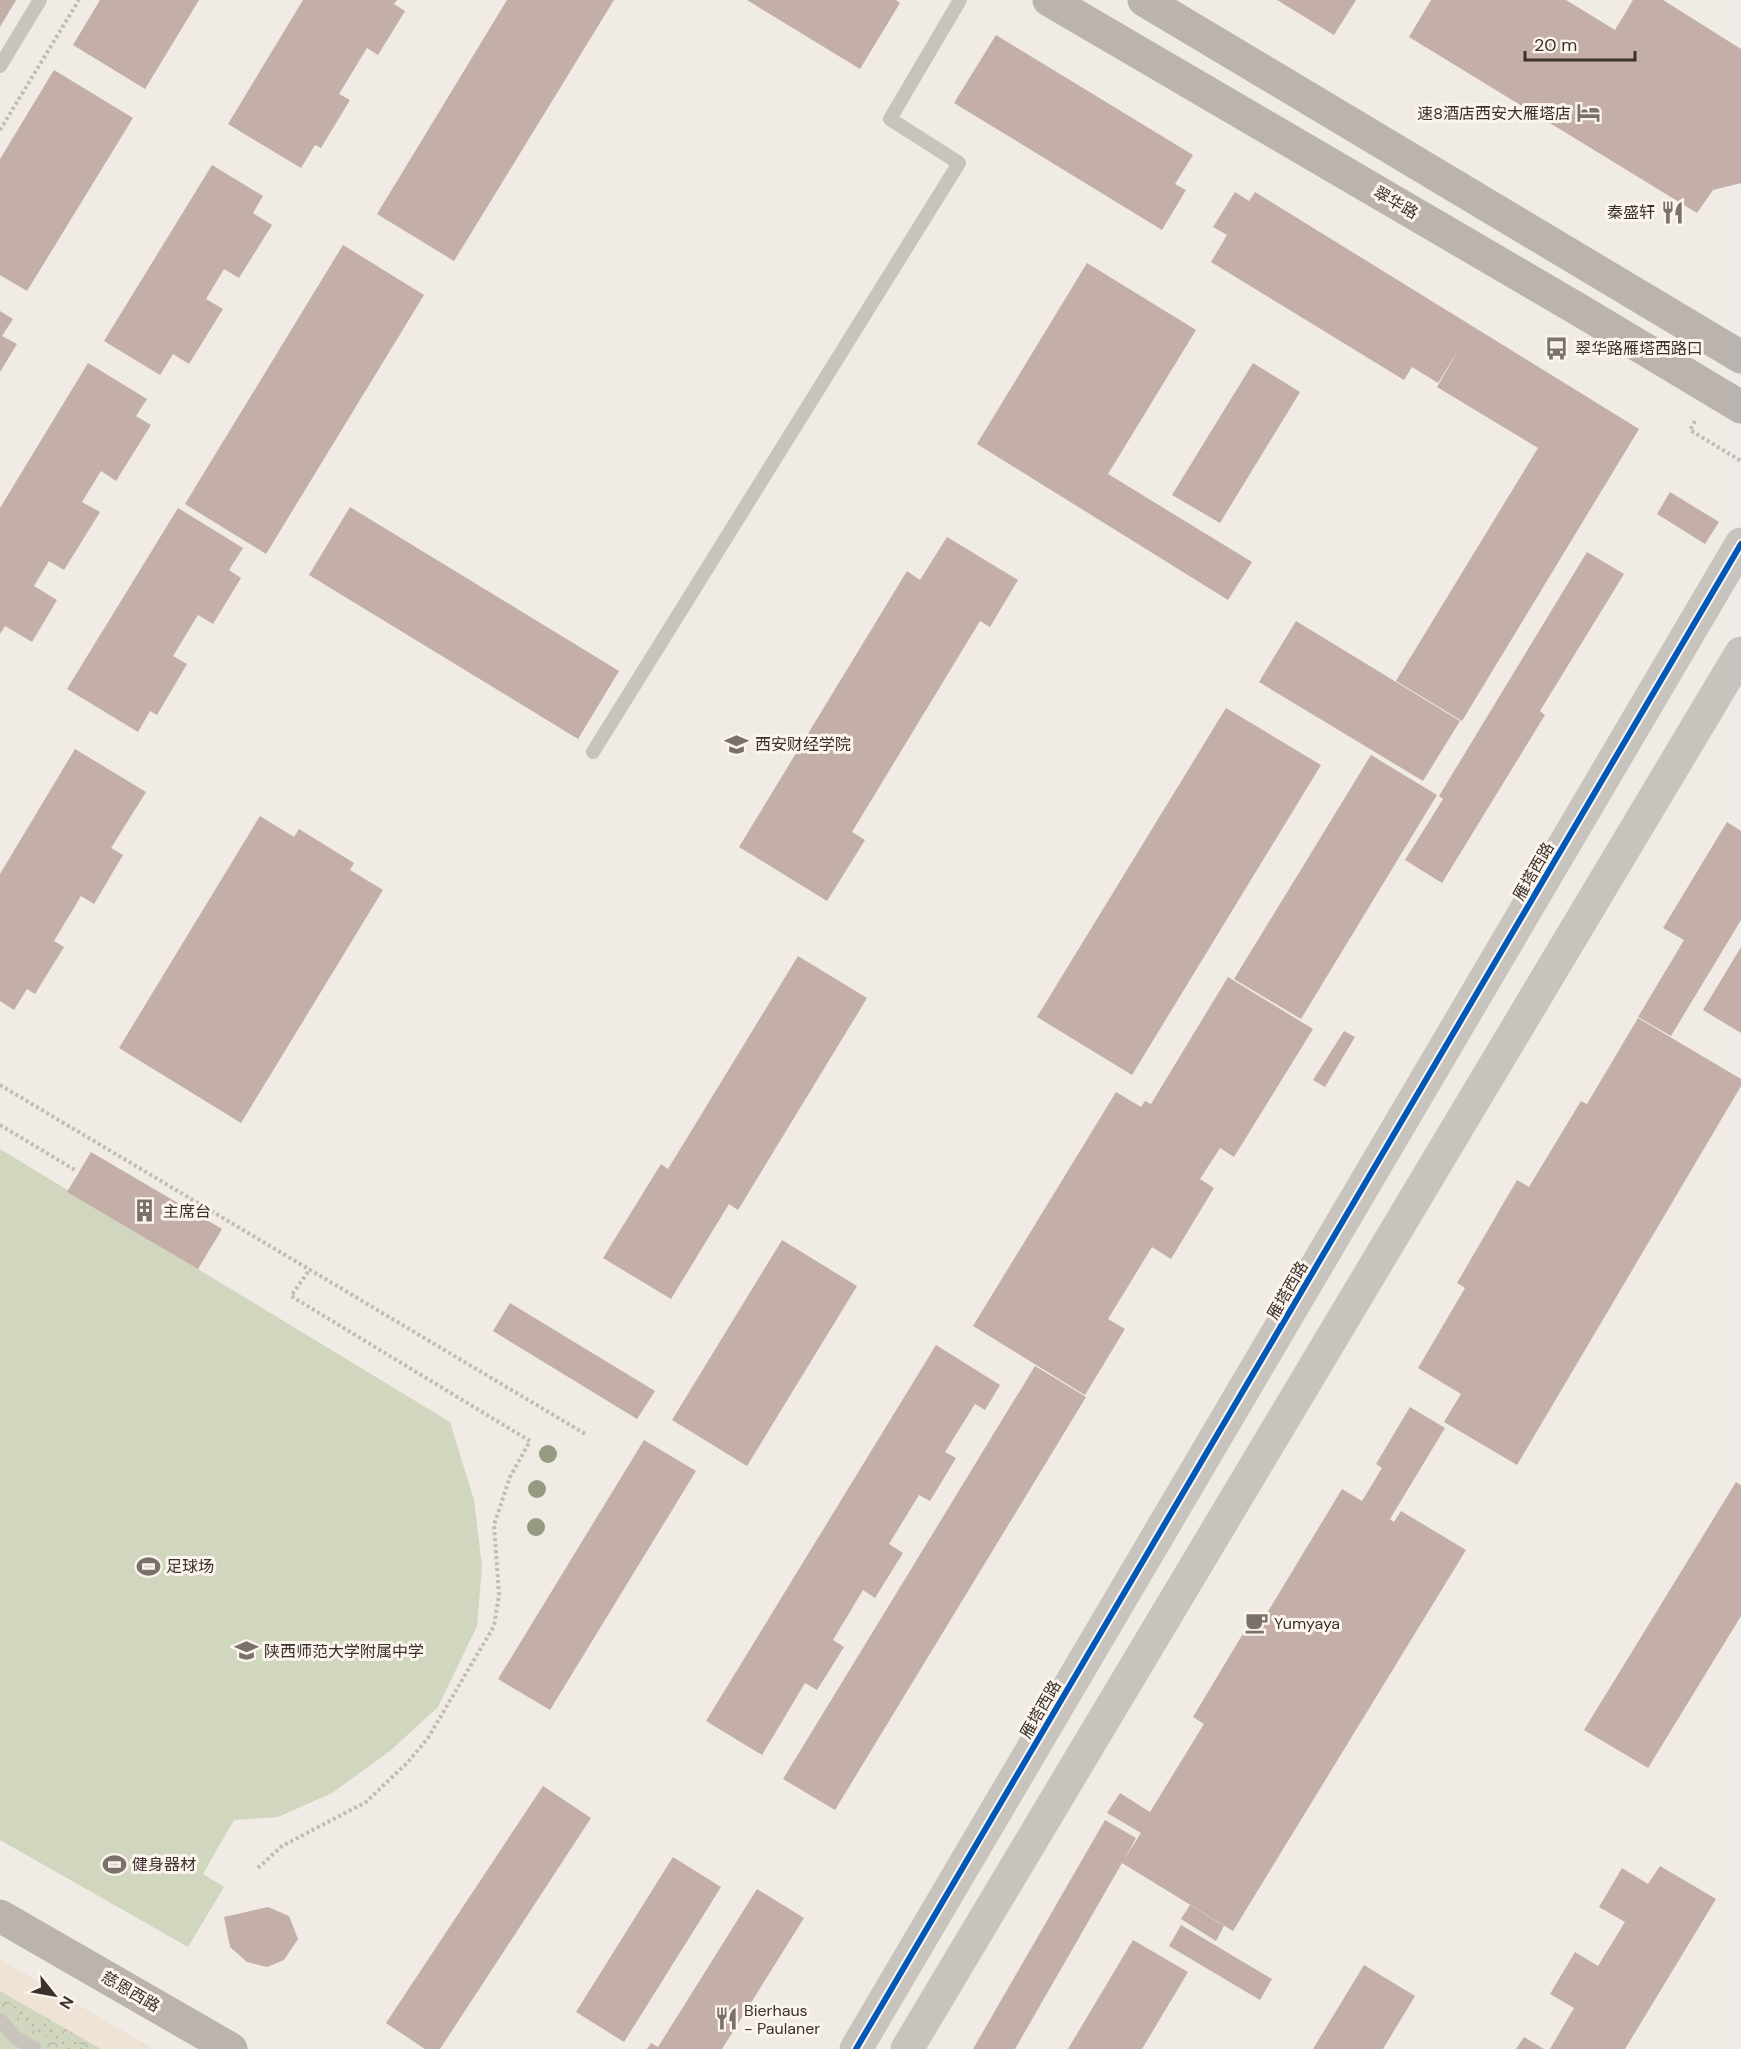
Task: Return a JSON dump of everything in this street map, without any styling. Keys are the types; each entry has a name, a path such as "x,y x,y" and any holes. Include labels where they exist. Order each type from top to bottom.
{"main road":[{"name":"翠华路","path":"1049,0 1741,407"},
{"path":"1144,0 1741,357"},
{"name":"慈恩西路","path":"0,1916 231,2049"}],"street":[{"name":"雁塔西路","path":"856,2049 1741,544"},
{"path":"906,2049 1741,653"}],"lane":[{"path":"0,66 40,0"},
{"path":"593,752 959,163 890,119 960,0"},
{"path":"0,2019 15,2037 35,2049"}],"path":[{"path":"0,130 79,0"},
{"path":"0,1085 587,1435"},
{"path":"0,1125 75,1170"},
{"path":"258,1868 282,1846 366,1802 408,1762 428,1738 494,1626 499,1594 494,1525 510,1477 530,1442 291,1296 310,1269"}],"green space":[{"name":"陕西师范大学附属中学","path":"0,1149 450,1422 474,1500 482,1566 477,1626 438,1707 390,1751 332,1793 278,1817 234,1820 203,1874 224,1887 188,1947 0,1840"},
{"path":"0,1960 153,2049 0,2049"},
{"path":"7,2002 88,2049 66,2049 25,2025"}],"shaded area":[{"path":"0,1960 153,2049 101,2049 0,1991"}],"building":[{"path":"0,0 16,0 0,27"},
{"path":"100,0 199,0 145,89 73,45"},
{"path":"303,0 397,0 394,4 405,11 378,55 367,48 339,94 350,100 321,148 315,145 301,168 228,124"},
{"path":"507,0 614,0 454,261 377,214"},
{"path":"747,0 896,0 900,3 860,69"},
{"path":"1277,0 1356,0 1334,35"},
{"path":"1431,0 1566,0 1615,30 1633,0 1663,0 1741,49 1741,183 1713,190 1697,213 1409,37"},
{"path":"996,35 1193,155 1175,184 1186,190 1162,230 954,103"},
{"path":"54,70 133,118 27,291 0,275 0,159"},
{"path":"212,165 263,196 253,213 272,225 239,278 224,269 206,299 223,309 189,364 173,354 160,375 104,341"},
{"path":"1235,192 1249,201 1255,192 1639,429 1462,721 1396,681 1538,448 1437,387 1460,347 1438,383 1412,367 1404,380 1211,262 1227,235 1213,227"},
{"path":"343,245 424,295 266,554 185,504"},
{"path":"1087,263 1196,330 1108,474 1252,562 1228,600 977,444"},
{"path":"0,311 13,319 2,336 17,344 0,372"},
{"path":"88,363 147,399 136,416 151,425 116,481 101,471 82,502 100,512 64,570 49,561 34,586 57,600 32,642 5,626 0,634 0,508"},
{"path":"1253,363 1300,392 1220,523 1172,495"},
{"path":"1670,492 1719,522 1705,544 1657,514"},
{"path":"350,507 619,671 578,739 309,575"},
{"path":"178,508 243,548 229,570 241,578 213,624 198,615 173,656 187,664 157,715 150,711 138,732 67,689"},
{"path":"947,537 1018,580 990,627 980,621 852,832 865,840 827,901 739,847 907,571 920,580"},
{"path":"1587,552 1624,574 1540,711 1545,715 1442,883 1405,860 1443,799 1439,796"},
{"path":"1296,621 1460,721 1423,781 1259,682"},
{"path":"1226,708 1321,765 1132,1075 1037,1017"},
{"path":"75,749 146,792 111,848 123,855 94,904 81,896 54,941 64,947 35,994 27,989 14,1010 0,1001 0,874"},
{"path":"1371,755 1437,795 1301,1019 1234,979"},
{"path":"260,816 294,837 299,829 354,863 350,870 383,890 241,1123 119,1048"},
{"path":"1727,822 1741,831 1741,920 1671,1036 1638,1017 1684,940 1663,928"},
{"path":"1741,947 1741,1033 1703,1010"},
{"path":"798,956 867,998 738,1210 729,1204 671,1299 603,1258 661,1164 668,1169"},
{"path":"1228,977 1313,1029 1234,1157 1220,1148 1200,1179 1214,1188 1171,1259 1152,1247 1108,1319 1125,1329 1085,1395 973,1326 1116,1092 1141,1107 1145,1101 1151,1104"},
{"path":"1638,1018 1741,1079 1741,1086 1517,1465 1444,1422 1461,1394 1418,1368 1465,1288 1457,1283 1517,1180 1529,1187 1581,1101 1587,1104"},
{"path":"1344,1031 1355,1037 1325,1087 1313,1080"},
{"name":"主席台","path":"91,1152 222,1229 198,1269 67,1192"},
{"path":"782,1240 857,1286 747,1466 672,1420"},
{"path":"510,1303 655,1391 637,1419 493,1331"},
{"path":"936,1345 1000,1385 985,1410 975,1404 945,1452 956,1458 930,1501 919,1495 889,1544 903,1553 875,1598 863,1590 833,1640 844,1647 817,1690 805,1683 762,1755 706,1721"},
{"path":"1035,1366 1086,1397 835,1810 783,1779"},
{"path":"1410,1407 1445,1428 1390,1519 1394,1522 1401,1511 1466,1550 1233,1931 1122,1863 1015,2049 973,2049 1105,1820 1136,1838 1125,1858 1141,1833 1107,1813 1120,1793 1150,1812 1204,1724 1193,1717 1250,1622 1258,1628 1342,1489 1362,1501 1382,1468 1376,1464"},
{"path":"644,1440 696,1471 550,1710 498,1679"},
{"path":"1736,1482 1741,1485 1741,1616 1648,1768 1584,1730"},
{"path":"543,1786 591,1818 440,2049 425,2049 386,2023"},
{"path":"673,1857 721,1887 624,2042 576,2012"},
{"path":"1660,1866 1716,1899 1625,2049 1550,2049 1574,2008 1550,1994 1575,1952 1598,1966 1625,1922 1599,1907 1622,1868 1648,1884"},
{"path":"757,1889 804,1918 722,2049 647,2049 651,2043 658,2047"},
{"path":"1190,1905 1224,1926 1216,1941 1181,1919"},
{"path":"268,1907 289,1916 298,1939 284,1960 267,1967 247,1962 230,1947 224,1917"},
{"path":"1181,1925 1272,1979 1260,2000 1169,1946"},
{"path":"1133,1940 1188,1972 1142,2049 1068,2049"},
{"path":"1364,1965 1415,1996 1383,2049 1313,2049"},
{"path":"1524,2037 1544,2049 1516,2049"}],"cycle path":[{"path":"856,2049 1741,544"}],"place":[{"name":"速8酒店西安大雁塔店","path":"1589,113"},
{"name":"秦盛轩","path":"1673,212"},
{"name":"翠华路雁塔西路口","path":"1557,348"},
{"name":"西安财经学院","path":"737,744"},
{"name":"主席台","path":"145,1211"},
{"name":"足球场","path":"148,1566"},
{"name":"Yumyaya","path":"1256,1623"},
{"name":"陕西师范大学附属中学","path":"246,1651"},
{"name":"健身器材","path":"114,1864"},
{"name":"Bierhaus - Paulaner","path":"726,2019"}]}
